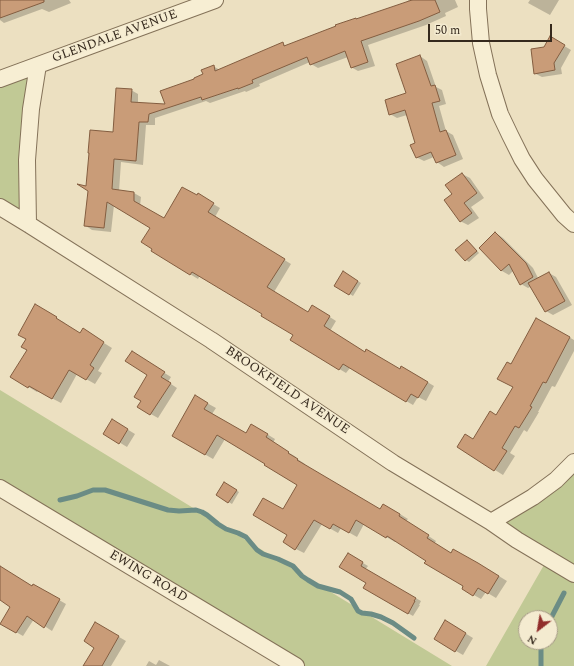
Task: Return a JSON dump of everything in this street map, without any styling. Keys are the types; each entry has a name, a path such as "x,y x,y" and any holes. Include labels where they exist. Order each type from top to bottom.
{"street":[{"name":"GLENDALE AVENUE","path":"0,79 189,4 215,0"},
{"path":"478,0 481,43 488,75 500,114 522,159 535,179 564,215 574,224"},
{"name":"GLENDALE AVENUE","path":"28,224 27,160 38,65"},
{"name":"BROOKFIELD AVENUE","path":"0,207 211,340 393,463 574,574"},
{"path":"491,522 533,497 556,480 574,462"},
{"name":"EWING ROAD","path":"0,488 296,666"}],"green space":[{"path":"38,65 28,224 0,207 0,79"},
{"path":"0,390 452,666 296,666 0,488"},
{"path":"574,462 574,666 486,666 518,610 518,650 558,650 558,610 518,610 548,558 491,522"}],"building":[{"path":"0,0 44,0 44,2 0,18"},
{"path":"412,0 435,0 440,12 419,21 361,41 368,62 351,68 345,51 310,65 307,57 252,80 253,83 238,89 202,100 201,97 149,114 148,122 139,122 136,161 114,159 112,189 134,192 134,201 164,218 182,187 197,195 198,193 214,203 208,212 285,259 267,287 308,312 312,305 330,316 324,326 365,352 366,349 400,369 401,366 428,382 418,398 411,394 406,402 343,364 339,370 290,340 293,335 261,316 262,314 192,272 190,275 151,251 152,249 141,242 150,228 107,202 104,228 84,226 88,191 77,184 86,186 90,130 113,132 116,88 132,89 131,102 165,104 160,91 194,79 203,74 201,70 214,65 215,71 283,42 284,46 336,26 335,25"},
{"path":"550,36 565,45 554,63 555,70 534,74 531,49 544,47"},
{"path":"420,55 431,86 435,85 440,101 432,103 440,132 446,130 456,155 436,163 431,152 416,158 410,145 415,143 405,110 389,115 385,100 406,93 396,64"},
{"path":"462,173 477,193 464,203 472,213 460,222 444,200 452,194 445,185"},
{"path":"495,232 526,263 533,277 520,285 509,264 501,271 479,248"},
{"path":"467,240 477,251 465,261 455,250"},
{"path":"343,271 358,281 349,295 334,286"},
{"path":"549,272 565,301 545,312 528,283"},
{"path":"35,304 80,333 83,328 104,342 90,365 94,368 86,380 69,370 52,399 29,386 28,388 10,377 27,350 21,347 26,339 18,335"},
{"path":"536,318 570,337 546,383 543,382 530,406 532,407 519,428 515,426 502,448 507,451 494,471 457,447 465,434 473,439 490,411 496,415 513,387 497,379 507,362 511,364"},
{"path":"132,351 165,372 161,377 171,383 150,415 137,407 141,401 134,397 147,375 125,361"},
{"path":"195,395 208,403 204,409 246,433 251,424 268,434 266,437 289,452 288,453 298,459 297,460 380,509 383,504 400,514 399,516 429,535 427,538 451,553 453,549 499,576 488,594 478,588 473,596 462,589 463,586 424,563 426,561 387,536 386,538 356,520 349,533 333,524 330,529 314,520 295,550 283,542 287,535 253,515 263,498 283,509 297,485 217,435 205,455 172,436"},
{"path":"112,419 128,429 119,444 103,434"},
{"path":"224,482 237,490 228,503 216,495"},
{"path":"348,553 363,562 361,566 416,598 408,614 363,588 366,583 339,567"},
{"path":"0,566 32,586 33,584 60,599 44,628 27,616 16,633 0,624 10,607 0,600"},
{"path":"445,620 466,633 455,652 434,639"},
{"path":"95,622 119,636 102,666 83,666 94,648 84,641"}],"waterway":[{"path":"60,500 93,490 105,490 168,510 196,510 202,512 226,529 246,537 257,550 263,554 293,566 302,576 318,586 340,592 351,599 358,611 381,617 393,623 414,638"},
{"path":"555,610 564,593"},
{"path":"541,650 541,666"}]}
